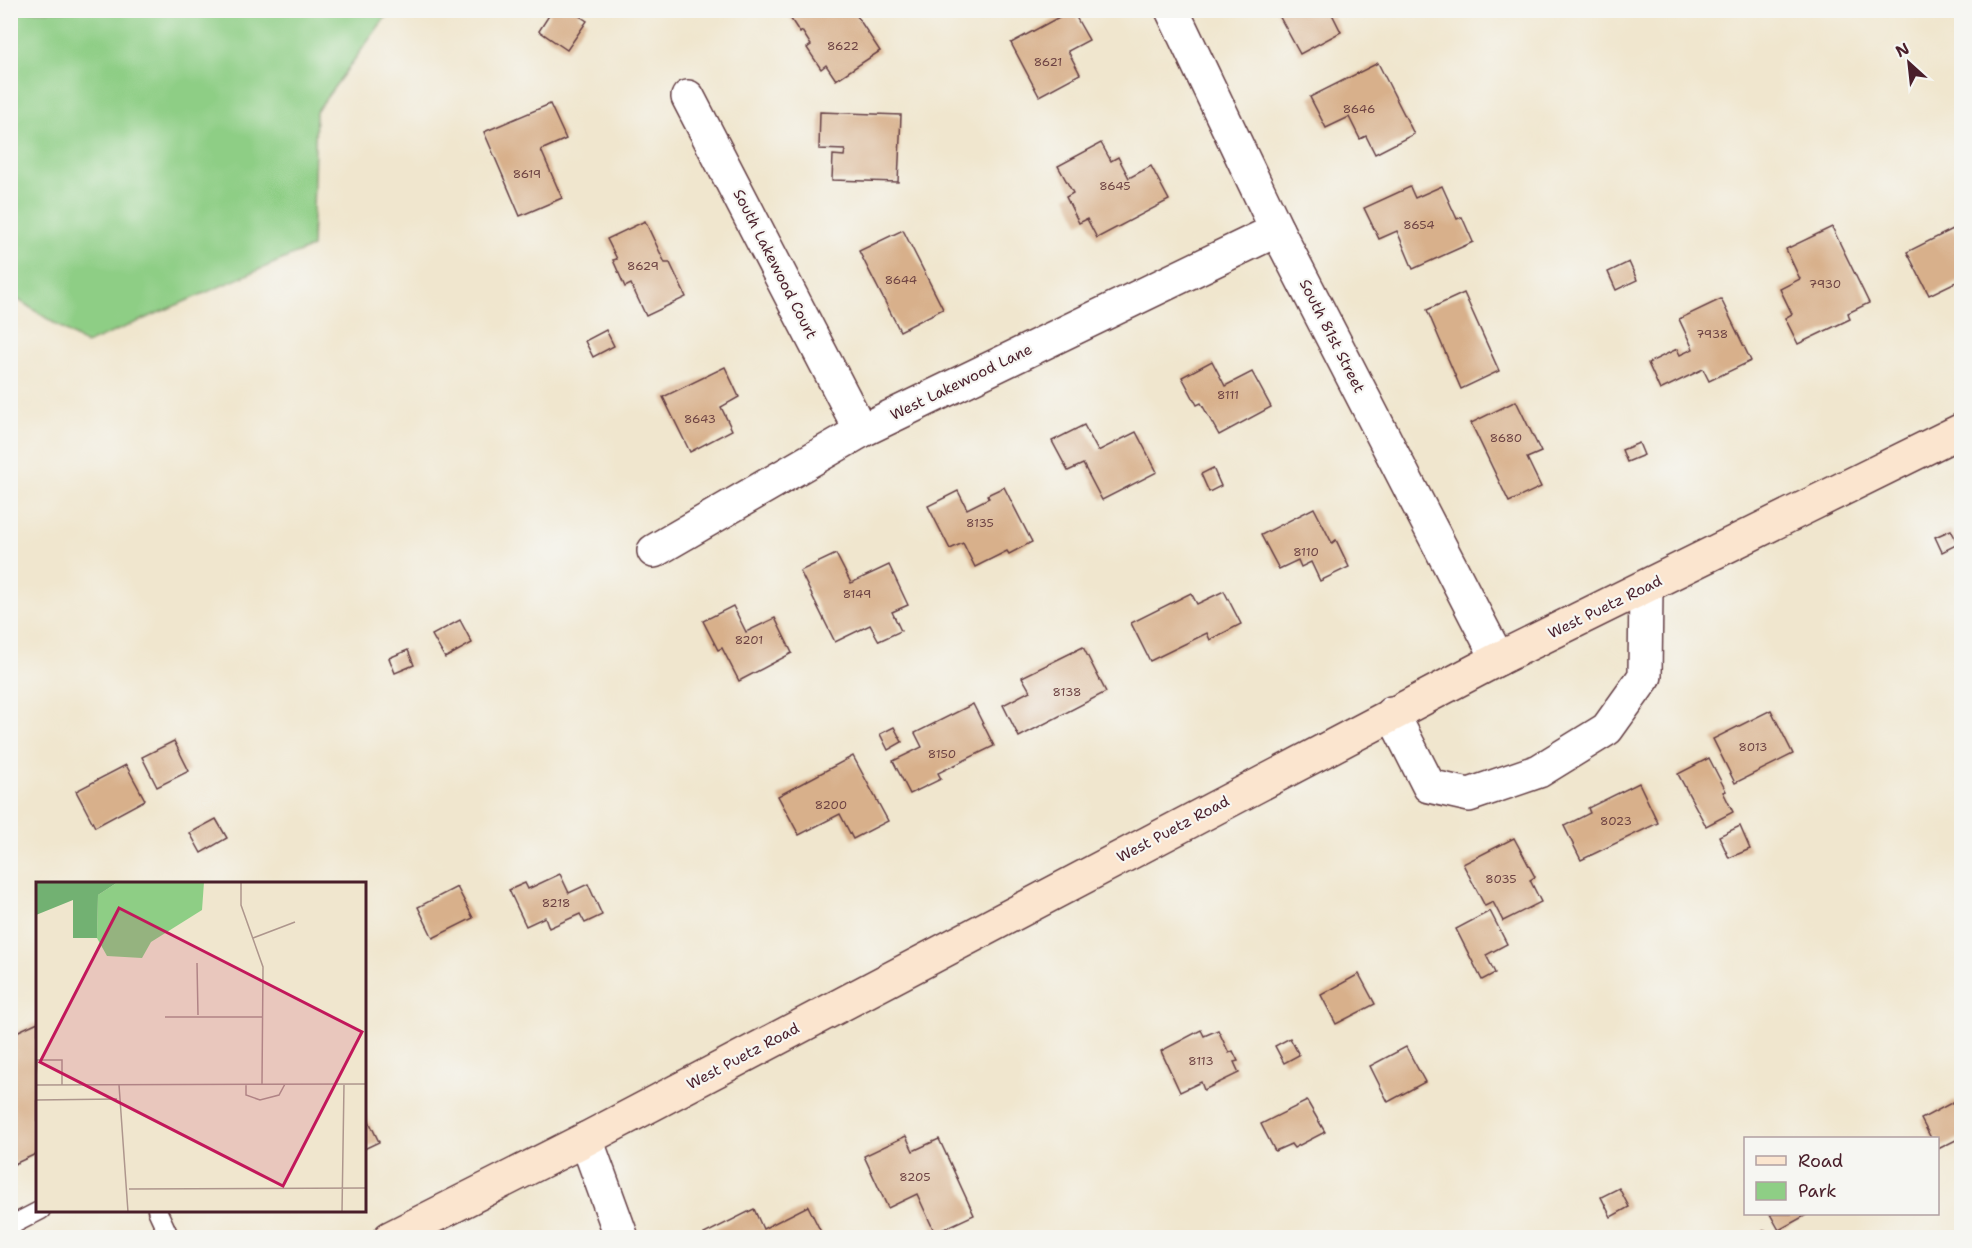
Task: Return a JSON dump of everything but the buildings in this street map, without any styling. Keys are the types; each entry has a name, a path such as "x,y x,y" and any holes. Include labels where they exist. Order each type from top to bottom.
{"street":[{"name":"South 81st Street","path":"1172,10 1277,230 1498,659"},
{"name":"South Lakewood Court","path":"688,97 861,431"},
{"name":"West Lakewood Lane","path":"654,551 861,431 1277,230"},
{"name":"West Puetz Road","path":"390,1238 586,1139 1392,713 1962,430"},
{"path":"1392,713 1429,786 1469,795 1539,771 1607,729 1645,676 1646,587"},
{"path":"586,1139 619,1237"}],"lane":[{"path":"10,1226 37,1212"},
{"path":"158,1212 170,1238"}],"green space":[{"path":"10,11 390,11 316,112 312,247 86,344 11,295"}]}
